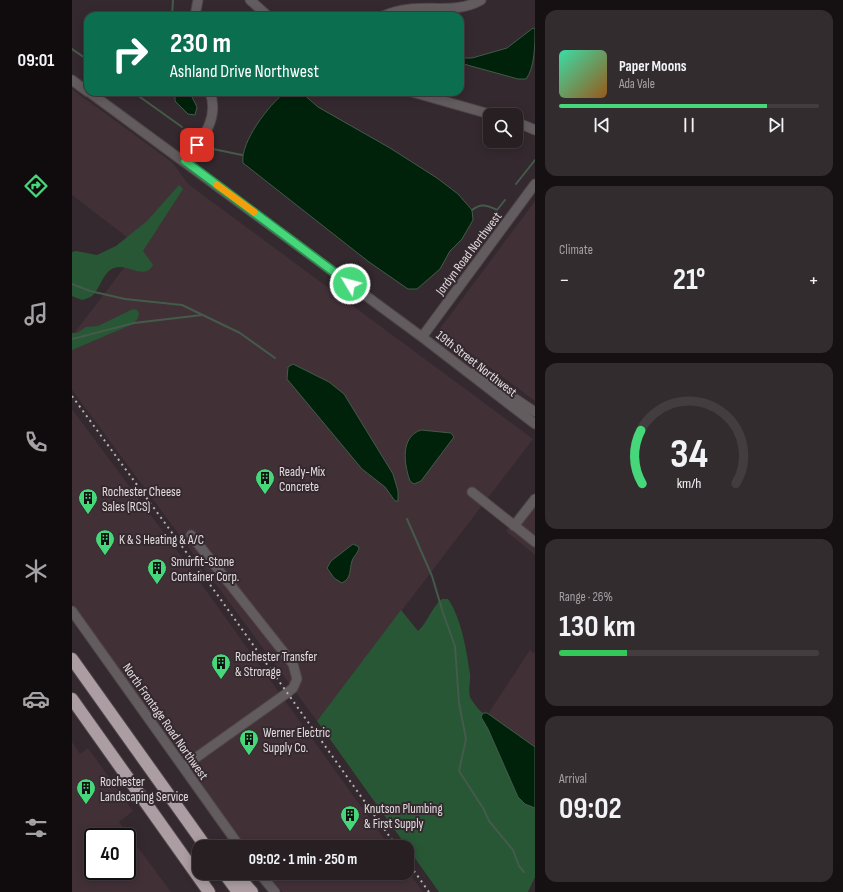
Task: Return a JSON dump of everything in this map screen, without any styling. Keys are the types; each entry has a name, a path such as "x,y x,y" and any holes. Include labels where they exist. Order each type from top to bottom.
{"highway":[{"path":"72,659 201,840"},
{"path":"72,699 209,892"},
{"path":"127,736 208,840"},
{"path":"179,850 205,892"},
{"path":"229,880 238,892"},
{"path":"241,880 252,892"}],"street":[{"path":"196,12 198,0"},
{"path":"250,0 264,12"},
{"path":"391,12 406,5 427,4 457,6 476,3 481,0"},
{"name":"19th Street Northwest","path":"72,80 84,89"},
{"name":"19th Street Northwest","path":"94,96 185,161 422,337 535,424"},
{"path":"185,161 211,124 213,111 211,96"},
{"path":"426,96 483,112"},
{"path":"523,125 535,130"},
{"name":"Jordyn Road Northwest","path":"422,337 535,184"},
{"name":"19th Street Northwest","path":"422,337 535,412"},
{"path":"472,492 535,542"},
{"path":"514,526 535,500"},
{"path":"183,767 287,693 293,688 298,679 293,664 191,535"},
{"name":"North Frontage Road Northwest","path":"72,611 235,840"},
{"path":"264,880 274,892"}],"shaded area":[{"path":"533,28 535,29 533,62 526,79 518,79 464,64 464,58 472,58 507,48"},
{"path":"72,89 173,163 188,184 533,439 317,721 72,390 72,336 140,247 72,195"},
{"path":"175,96 192,96 197,107 195,115 188,114 175,101"},
{"path":"280,96 306,96 318,107 390,148 437,178 458,194 472,210 473,220 462,239 450,251 440,269 417,289 408,289 369,262 243,163 243,154 251,135 257,124"},
{"path":"179,185 183,189 143,251 153,265 149,270 140,272 119,267 114,268 107,273 92,296 82,300 72,296 72,252 76,251 97,255 116,246 147,221"},
{"path":"535,201 535,401 439,330"},
{"path":"133,309 137,310 139,314 138,318 133,324 72,350 72,333 77,333 86,327 98,326"},
{"path":"293,364 329,382 344,394 393,474 398,491 398,501 395,501 385,487 362,469 287,379 288,367"},
{"path":"72,409 187,564 385,840 240,840 72,603"},
{"path":"421,430 451,433 454,437 421,481 414,484 410,481 406,467 405,452 410,439 414,434"},
{"path":"535,493 535,555 506,531"},
{"path":"353,544 359,547 352,561 349,576 342,583 334,578 327,568 331,561"},
{"path":"442,599 448,599 453,606 460,625 469,665 469,693 471,699 484,715 535,750 535,877 528,892 439,892 414,857 414,840 402,840 317,721 401,610 418,631"},
{"path":"530,650 535,654 535,750 486,717"},
{"path":"483,713 487,713 535,747 535,808 525,804 518,797 488,729 481,717"},
{"path":"72,742 80,754 88,748 133,811 119,822 123,828 84,828 84,880 136,880 136,845 171,892 72,892"},
{"path":"271,880 414,880 423,892 283,892"}],"waterway":[{"path":"172,12 173,0"},
{"path":"72,49 84,57"},
{"path":"139,96 182,127"},
{"path":"213,149 242,155"},
{"path":"516,184 535,160"},
{"path":"472,210 478,206 490,207 497,210 505,200"},
{"path":"72,284 90,291 125,299 182,305 240,333 275,358"},
{"path":"72,339 134,323 202,315"},
{"path":"407,519 432,576 455,646 459,703 466,739 459,771 483,808 489,821 513,850 519,866 524,872"}],"railway":[{"path":"72,396 219,597 392,840"},
{"path":"414,871 429,892"}],"slow traffic":[{"path":"217,185 254,212"}],"place":[{"name":"Ready-Mix Concrete","path":"265,495"},
{"name":"Rochester Cheese Sales (RCS)","path":"88,515"},
{"name":"K & S Heating & A/C","path":"105,556"},
{"name":"Smurfit-Stone Container Corp.","path":"157,585"},
{"name":"Rochester Transfer & Strorage","path":"221,680"},
{"name":"Werner Electric Supply Co.","path":"249,756"},
{"name":"Rochester Landscaping Service","path":"86,805"},
{"name":"Knutson Plumbing & First Supply","path":"350,832"}],"route":[{"path":"197,145 185,161 350,284"}]}
